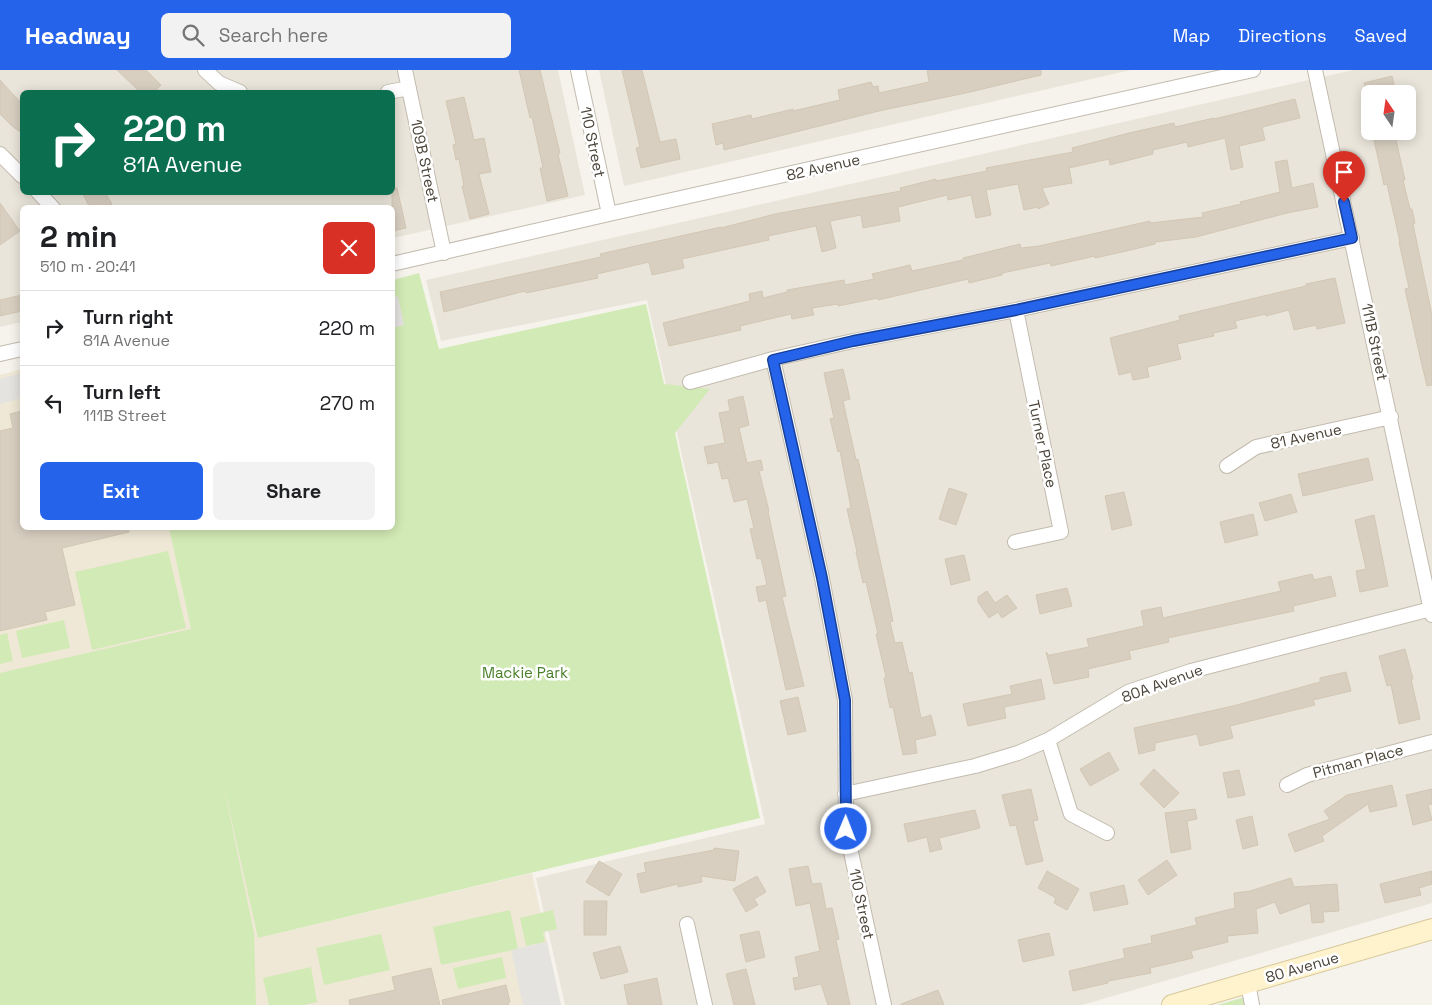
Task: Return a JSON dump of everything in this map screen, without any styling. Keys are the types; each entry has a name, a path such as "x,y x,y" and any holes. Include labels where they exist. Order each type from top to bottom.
{"street":[{"path":"205,70 219,83 235,90"},
{"name":"109B Street","path":"405,70 444,253"},
{"name":"110 Street","path":"578,70 609,214"},
{"name":"82 Avenue","path":"395,263 1253,70"},
{"name":"111B Street","path":"1315,70 1391,417 1431,612"},
{"path":"395,91 409,88"},
{"path":"0,154 20,174"},
{"path":"41,195 50,205"},
{"path":"690,382 853,341 1016,310 1352,238"},
{"name":"Turner Place","path":"1015,542 1061,532 1016,310"},
{"path":"0,354 20,349"},
{"name":"110 Street","path":"773,360 822,578 845,700 846,829 884,1005"},
{"name":"81 Avenue","path":"1226,466 1256,447 1391,417"},
{"name":"80A Avenue","path":"845,794 975,766 1018,753 1048,740 1128,692 1191,671 1431,612"},
{"path":"1048,740 1071,814 1108,833"},
{"name":"Pitman Place","path":"1287,785 1307,775 1432,742"},
{"path":"687,924 705,1005"},
{"name":"80 Avenue","path":"1172,1005 1432,930"},
{"path":"1248,983 1252,1005"}],"shaded area":[{"path":"0,70 558,70 585,195 395,238 395,205 20,205 20,322 0,327"},
{"path":"599,70 1131,70 624,186"},
{"path":"1353,70 1432,70 1432,903 1082,1005 565,1005 536,878 765,824 647,300 441,341 426,280"},
{"path":"398,296 404,325 395,327 395,297"},
{"path":"20,370 20,530 169,530 191,628 195,657 258,938 532,873 561,1005 0,1005 0,375"},
{"path":"20,374 20,399 0,404 0,379"},
{"path":"547,942 561,1005 523,1005 511,950"}],"green space":[{"name":"Mackie Park","path":"419,273 439,349 646,304 664,384 710,389 675,433 760,818 258,938 222,778 254,933 256,1005 0,1005 0,673 191,629 169,530 395,530 395,279"},
{"path":"168,551 186,628 92,650 75,572"},
{"path":"64,620 70,648 22,658 16,631"},
{"path":"7,633 13,661 0,664 0,635"},
{"path":"510,910 518,949 441,965 433,927"},
{"path":"553,910 557,929 543,932 545,942 526,946 520,918"},
{"path":"381,934 390,970 324,985 316,948"},
{"path":"502,957 506,978 458,989 453,968"},
{"path":"311,967 317,1002 304,1005 269,1005 263,978"},
{"path":"1245,997 1247,1005 1217,1005"}],"building":[{"path":"117,70 146,70 161,85 156,90 138,90"},
{"path":"519,70 540,70 560,153 558,154 568,196 547,201 540,168 543,168"},
{"path":"622,70 642,70 660,142 676,139 680,159 641,168 636,148 640,147"},
{"path":"927,70 1041,70 1041,75 883,110 724,150 723,143 716,145 712,124 751,115 752,119 840,100 838,90 871,82 873,87 878,86 879,93 929,82"},
{"path":"1392,76 1394,85 1365,85 1364,83"},
{"path":"0,80 20,102 20,132 0,114"},
{"path":"464,97 474,140 484,138 491,172 479,174 489,214 470,219 462,186 464,186 459,159 456,160 453,145 456,144 446,101"},
{"path":"1295,99 1300,118 1262,127 1265,140 1239,146 1243,167 1231,170 1225,138 1188,147 1187,142 1153,150 1153,154 1110,165 1109,159 1069,168 1072,183 1042,188 1049,204 1038,209 1038,207 1024,210 1018,184 986,190 991,215 976,218 971,195 948,200 947,195 898,207 900,221 863,228 861,215 830,221 836,248 822,252 816,226 768,236 769,240 682,259 684,268 652,275 649,262 597,274 598,278 526,293 525,291 444,312 440,292 601,257 600,254 721,228 775,214 901,191 900,188 936,179 936,181 987,171 986,168 1073,152 1072,148 1129,133 1174,123 1175,127"},
{"path":"1374,140 1396,140 1405,180 1403,180 1415,223 1413,224 1432,315 1432,385 1427,386 1421,361 1405,289 1409,288 1400,242 1387,184 1384,185"},
{"path":"1287,160 1292,188 1313,183 1318,207 1287,213 1196,237 1155,242 1155,244 1095,258 1095,256 1051,266 1050,263 1002,273 1002,275 969,283 968,279 878,300 878,298 838,306 838,304 812,308 814,315 792,319 791,314 740,326 741,330 669,346 663,323 750,301 749,294 762,291 763,298 787,292 787,290 844,280 845,285 874,279 872,274 910,265 912,271 963,260 963,258 1020,244 1021,248 1039,246 1150,221 1150,223 1203,217 1202,213 1280,192 1275,162"},
{"path":"395,188 397,188 406,228 395,230 395,205 392,205 392,195 395,195"},
{"path":"84,195 107,195 112,204 110,205 88,205"},
{"path":"0,203 20,231 0,245"},
{"path":"1335,278 1345,323 1317,329 1316,325 1294,330 1289,310 1235,321 1237,328 1213,333 1214,336 1177,344 1181,359 1147,367 1149,377 1133,380 1131,372 1119,375 1110,338 1180,320 1179,316"},
{"path":"20,295 20,311 0,316 0,300"},
{"path":"843,369 850,399 843,401 856,460 858,459 884,578 893,621 890,622 895,643 902,642 909,673 912,672 921,718 931,715 936,735 915,740 917,753 903,755 893,707 890,708 884,678 886,677 876,634 878,634 866,582 863,583 847,509 851,508 840,451 838,452 830,419 834,418 824,373"},
{"path":"743,396 749,425 739,428 747,463 761,460 763,470 759,471 786,596 782,597 804,686 786,690 766,600 759,602 756,587 767,585 761,558 757,559 750,529 754,528 747,499 734,502 728,478 722,479 718,462 708,464 704,447 725,443 719,413 730,411 728,400"},
{"path":"20,412 20,530 128,530 129,532 62,548 75,605 45,612 47,620 0,631 0,431 13,428 10,414"},
{"path":"1368,458 1373,480 1303,496 1298,474"},
{"path":"949,488 967,494 956,525 939,519"},
{"path":"1124,492 1132,525 1112,530 1105,496"},
{"path":"1291,494 1297,512 1265,521 1259,503"},
{"path":"1253,514 1258,535 1225,543 1220,522"},
{"path":"1374,515 1388,586 1360,592 1356,571 1366,569 1355,520"},
{"path":"964,555 970,580 951,585 945,559"},
{"path":"1312,574 1314,580 1331,576 1336,596 1293,606 1294,611 1168,638 1169,642 1129,651 1131,659 1088,669 1089,677 1054,684 1046,652 1050,656 1089,647 1087,639 1144,626 1141,611 1161,607 1163,618 1281,591 1278,582"},
{"path":"1067,588 1072,606 1040,614 1036,595"},
{"path":"987,591 995,603 1007,595 1017,608 1002,618 998,612 989,618 978,602 978,597"},
{"path":"1405,649 1413,679 1411,679 1420,719 1399,724 1391,685 1387,686 1379,656"},
{"path":"1346,672 1351,691 1313,700 1315,705 1230,726 1233,738 1200,746 1197,734 1155,743 1155,750 1139,754 1134,728 1233,706 1320,682 1320,678"},
{"path":"1041,679 1045,699 1004,707 1006,718 968,726 963,704 1012,694 1010,686"},
{"path":"798,697 806,731 788,735 780,701"},
{"path":"1109,752 1119,770 1090,786 1080,769"},
{"path":"1154,769 1179,793 1164,808 1140,784"},
{"path":"1239,770 1245,795 1228,798 1223,773"},
{"path":"1392,785 1397,806 1370,812 1368,804 1322,836 1324,841 1295,852 1288,834 1330,819 1324,811 1347,795"},
{"path":"1031,789 1038,820 1033,821 1043,861 1026,865 1016,825 1010,826 1002,795"},
{"path":"1432,789 1432,804 1428,805 1432,820 1413,825 1406,795"},
{"path":"1195,809 1197,819 1187,821 1191,849 1171,853 1165,813"},
{"path":"975,810 980,828 939,838 942,849 930,852 927,837 908,842 904,824"},
{"path":"1252,816 1258,845 1243,849 1236,820"},
{"path":"714,848 739,851 735,881 701,876 702,882 678,887 678,884 641,893 637,874 646,872 644,863 714,850"},
{"path":"1167,860 1177,875 1148,895 1138,880"},
{"path":"599,861 622,874 609,896 586,882"},
{"path":"808,866 812,884 821,883 826,909 832,908 839,939 836,940 850,1005 828,1005 821,984 795,990 793,978 799,977 795,957 820,951 810,903 796,906 789,869"},
{"path":"1047,871 1079,889 1067,910 1054,903 1056,898 1038,888"},
{"path":"1432,871 1432,884 1419,888 1421,895 1385,903 1380,884"},
{"path":"757,876 766,892 754,899 758,905 746,912 733,889"},
{"path":"1291,878 1294,887 1337,884 1339,911 1323,912 1324,922 1312,923 1310,903 1280,914 1275,902 1256,909 1258,933 1227,936 1228,942 1191,951 1193,958 1150,968 1151,973 1108,981 1108,983 1073,991 1069,971 1125,958 1123,949 1152,943 1151,936 1197,925 1195,918 1235,908 1234,893 1250,891"},
{"path":"1124,885 1128,904 1094,911 1090,893"},
{"path":"584,901 607,901 606,935 584,935"},
{"path":"759,931 765,957 746,962 740,935"},
{"path":"1049,933 1054,955 1023,962 1018,940"},
{"path":"620,946 628,972 601,979 593,953"},
{"path":"431,968 440,1005 350,1005 349,1000 395,990 392,977"},
{"path":"746,969 755,1005 734,1005 726,974"},
{"path":"657,978 662,1005 628,1005 624,985"},
{"path":"506,985 509,1005 443,1005 442,1000"},
{"path":"938,990 944,1005 901,1005 901,1004"}],"route":[{"path":"846,829 845,700 822,578 773,360 853,341 1016,310 1352,238 1344,202"}]}
